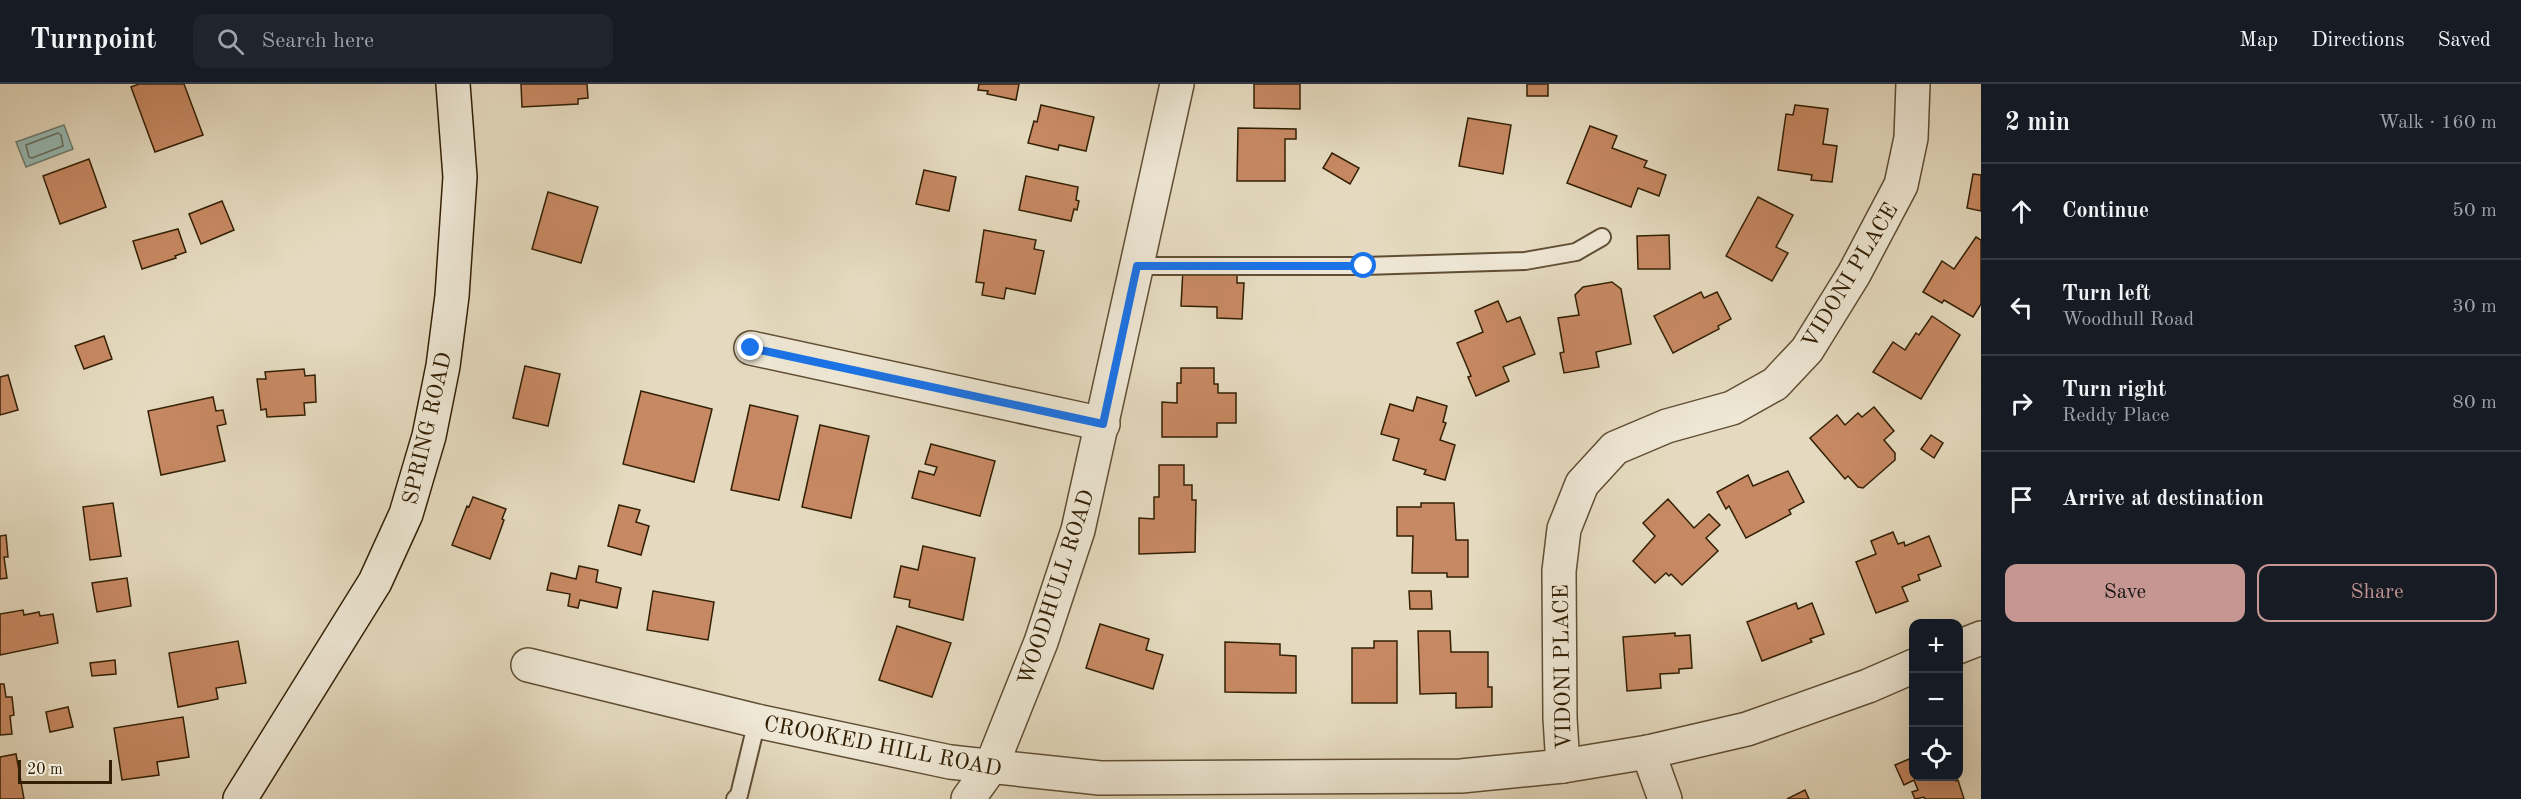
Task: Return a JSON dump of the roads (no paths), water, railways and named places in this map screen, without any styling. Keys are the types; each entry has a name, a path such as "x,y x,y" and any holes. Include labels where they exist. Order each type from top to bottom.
{"street":[{"name":"SPRING ROAD","path":"240,799 375,582 406,514 429,436 443,366 452,296 460,177 453,84"},
{"name":"VIDONI PLACE","path":"1563,766 1560,718 1559,572 1564,529 1582,484 1615,448 1667,426 1732,408 1775,384 1807,350 1854,274 1901,185 1911,138 1913,84"},
{"name":"WOODHULL ROAD","path":"968,799 991,767 1041,642 1078,530 1103,424 1174,85"},
{"path":"751,348 1103,424"},
{"path":"1963,645 1981,638"},
{"name":"CROOKED HILL ROAD","path":"528,665 757,721 950,762 1100,778 1461,776 1563,766 1648,752 1747,729 1868,686 1909,668"},
{"path":"1648,752 1665,799"}],"lane":[{"path":"1137,266 1364,266 1525,261 1576,252 1602,237"},
{"path":"742,798 757,721"}],"water":[{"path":"64,125 73,149 26,167 16,142"}]}
